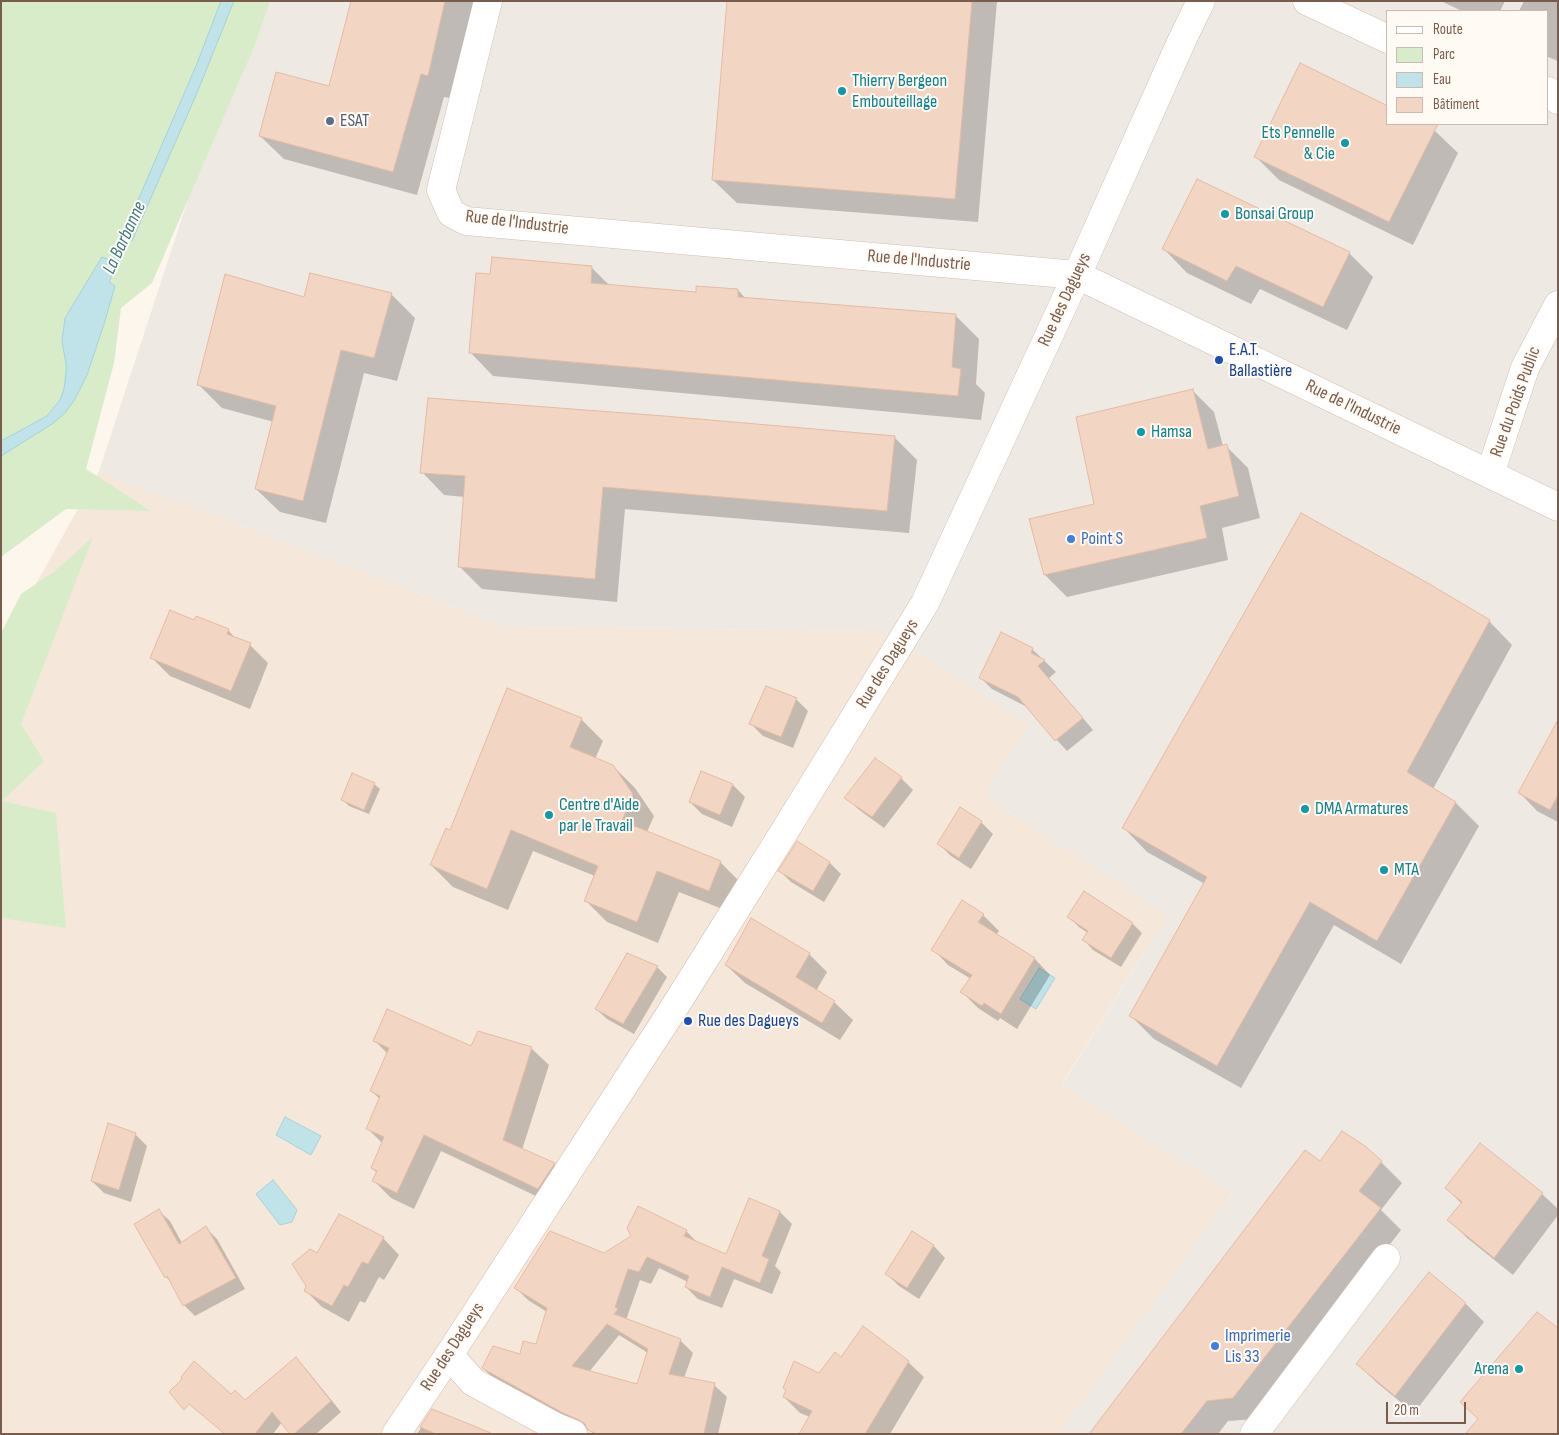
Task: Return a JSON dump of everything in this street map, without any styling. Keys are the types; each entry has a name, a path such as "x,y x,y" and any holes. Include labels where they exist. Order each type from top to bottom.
{"street":[{"name":"Rue de l'Industrie","path":"488,1 441,190 451,213 466,221 1077,275 1558,507"},
{"name":"Rue des Dagueys","path":"396,1434 682,994 925,603 1077,275 1183,38 1202,1"},
{"path":"1307,1 1386,38"},
{"path":"1549,91 1558,100"},
{"name":"Rue du Poids Public","path":"1490,474 1525,368 1558,305"},
{"path":"1254,1434 1386,1258"},
{"path":"449,1354 473,1382 556,1427 573,1434"}],"shaded area":[{"path":"253,1 1558,1 1558,1434 1059,1434 1232,1193 1062,1085 1167,916 984,795 1029,725 883,631 506,627 99,471"},
{"path":"99,471 506,627 883,631 1029,725 984,795 1167,916 1062,1084 1232,1193 1059,1434 1,1434 1,647"}],"green space":[{"path":"1,1 270,1 254,47 152,283 121,308 114,363 86,469 151,511 66,509 1,557"},
{"path":"93,537 21,724 44,761 2,801 56,813 66,928 1,918 1,633 21,594 55,571"}],"water":[{"name":"La Barbanne","path":"221,1 234,1 197,93 132,241 122,237 196,66"},
{"path":"121,241 126,243 109,282 115,286 105,321 87,375 75,399 65,413 52,424 1,456 1,441 47,416 60,400 64,389 66,372 62,341 65,318 102,257 112,261"},
{"path":"1039,968 1055,978 1036,1009 1020,999"},
{"path":"285,1117 321,1136 311,1155 276,1135"},
{"path":"273,1180 297,1210 292,1222 280,1225 256,1194"}],"building":[{"path":"351,1 445,1 428,76 421,74 393,172 259,136 276,72 329,86"},
{"name":"Thierry Bergeon Embouteillage","path":"727,1 972,1 955,199 712,180"},
{"name":"Ets Pennelle & Cie","path":"1300,63 1386,105 1386,125 1438,125 1389,222 1254,157"},
{"name":"Bonsai Group","path":"1197,179 1350,252 1323,307 1236,266 1227,281 1162,249"},
{"path":"492,257 592,266 591,283 696,292 696,286 738,289 738,297 956,314 952,367 961,369 958,396 469,353 476,273 490,274"},
{"path":"310,273 392,293 374,358 341,350 303,501 255,489 276,406 197,385 225,274 304,297"},
{"path":"1193,389 1208,449 1227,444 1239,496 1200,506 1207,538 1044,575 1029,519 1094,504 1076,417"},
{"path":"428,398 895,436 887,511 603,487 595,579 458,567 465,476 420,473"},
{"path":"1301,513 1426,582 1490,620 1407,772 1456,802 1377,941 1310,902 1217,1066 1129,1016 1207,877 1122,828"},
{"path":"170,610 194,620 196,616 229,629 227,634 251,643 231,691 150,658"},
{"path":"1001,632 1033,648 1031,653 1045,660 1038,666 1083,718 1055,741 1018,697 979,678"},
{"path":"766,686 797,698 781,737 749,724"},
{"name":"Centre d'Aide par le Travail","path":"507,688 582,718 570,747 613,765 633,794 622,821 721,861 709,891 657,871 637,922 584,901 598,866 511,830 487,889 430,865 446,828 450,830"},
{"path":"1558,720 1558,795 1550,810 1518,793"},
{"path":"875,758 902,777 872,817 844,798"},
{"path":"701,771 733,784 720,815 689,802"},
{"path":"352,773 375,783 364,810 341,800"},
{"path":"960,807 982,821 959,858 937,844"},
{"path":"797,841 830,862 813,891 778,871"},
{"path":"1084,891 1133,923 1111,958 1082,940 1088,931 1067,917"},
{"path":"962,900 984,914 978,922 1035,958 1001,1014 984,1003 982,1006 960,992 972,975 931,950"},
{"path":"751,918 810,953 796,977 835,1001 822,1023 725,965"},
{"path":"627,953 658,966 623,1024 595,1009"},
{"path":"387,1009 471,1046 478,1031 532,1047 503,1140 555,1163 538,1189 424,1135 397,1193 372,1181 377,1171 371,1168 384,1137 366,1129 380,1096 370,1091 389,1048 373,1041"},
{"path":"108,1123 136,1133 119,1190 91,1181"},
{"path":"1342,1131 1365,1146 1382,1161 1359,1191 1381,1208 1233,1398 1207,1401 1181,1434 1089,1434 1305,1150 1320,1161"},
{"path":"1480,1143 1543,1193 1494,1258 1447,1220 1462,1202 1445,1188"},
{"path":"749,1198 780,1211 762,1256 769,1259 760,1283 722,1267 710,1297 685,1287 689,1276 647,1257 639,1272 628,1269 615,1307 618,1309 614,1314 681,1339 669,1374 715,1383 704,1434 597,1434 588,1430 585,1424 579,1420 482,1368 493,1346 520,1354 523,1341 536,1344 547,1308 514,1288 550,1231 604,1253 631,1236 627,1228 638,1206 687,1230 684,1236 726,1254","holes":["607,1324 648,1349 637,1384 572,1366"]},
{"path":"159,1209 179,1244 206,1226 236,1278 183,1306 167,1276 165,1278 134,1224"},
{"path":"339,1214 384,1237 368,1264 362,1262 348,1287 344,1285 332,1306 304,1291 306,1286 292,1264 310,1249 317,1253"},
{"path":"912,1231 934,1245 907,1288 885,1274"},
{"path":"1429,1272 1466,1303 1395,1396 1356,1364"},
{"name":"Arena","path":"1537,1312 1558,1328 1558,1434 1465,1434 1478,1419 1460,1402"},
{"path":"863,1326 909,1361 865,1434 799,1434 812,1411 783,1397 786,1390 783,1388 794,1361 819,1373 835,1352 841,1357"},
{"path":"296,1357 331,1401 294,1434 290,1434 272,1412 255,1434 225,1434 189,1404 184,1410 169,1392 182,1379 181,1377 194,1361 231,1394 235,1390 245,1400"},
{"path":"432,1409 491,1433 436,1434 420,1427"}],"place":[{"name":"Thierry Bergeon Embouteillage","path":"842,91"},
{"name":"ESAT","path":"330,121"},
{"name":"Ets Pennelle & Cie","path":"1345,143"},
{"name":"Bonsai Group","path":"1225,214"},
{"name":"E.A.T. Ballastière","path":"1219,360"},
{"name":"Hamsa","path":"1141,432"},
{"name":"Point S","path":"1071,539"},
{"name":"DMA Armatures","path":"1305,809"},
{"name":"Centre d'Aide par le Travail","path":"549,815"},
{"name":"MTA","path":"1384,870"},
{"name":"Rue des Dagueys","path":"688,1021"},
{"name":"Imprimerie Lis 33","path":"1215,1346"},
{"name":"Arena","path":"1519,1369"}]}
